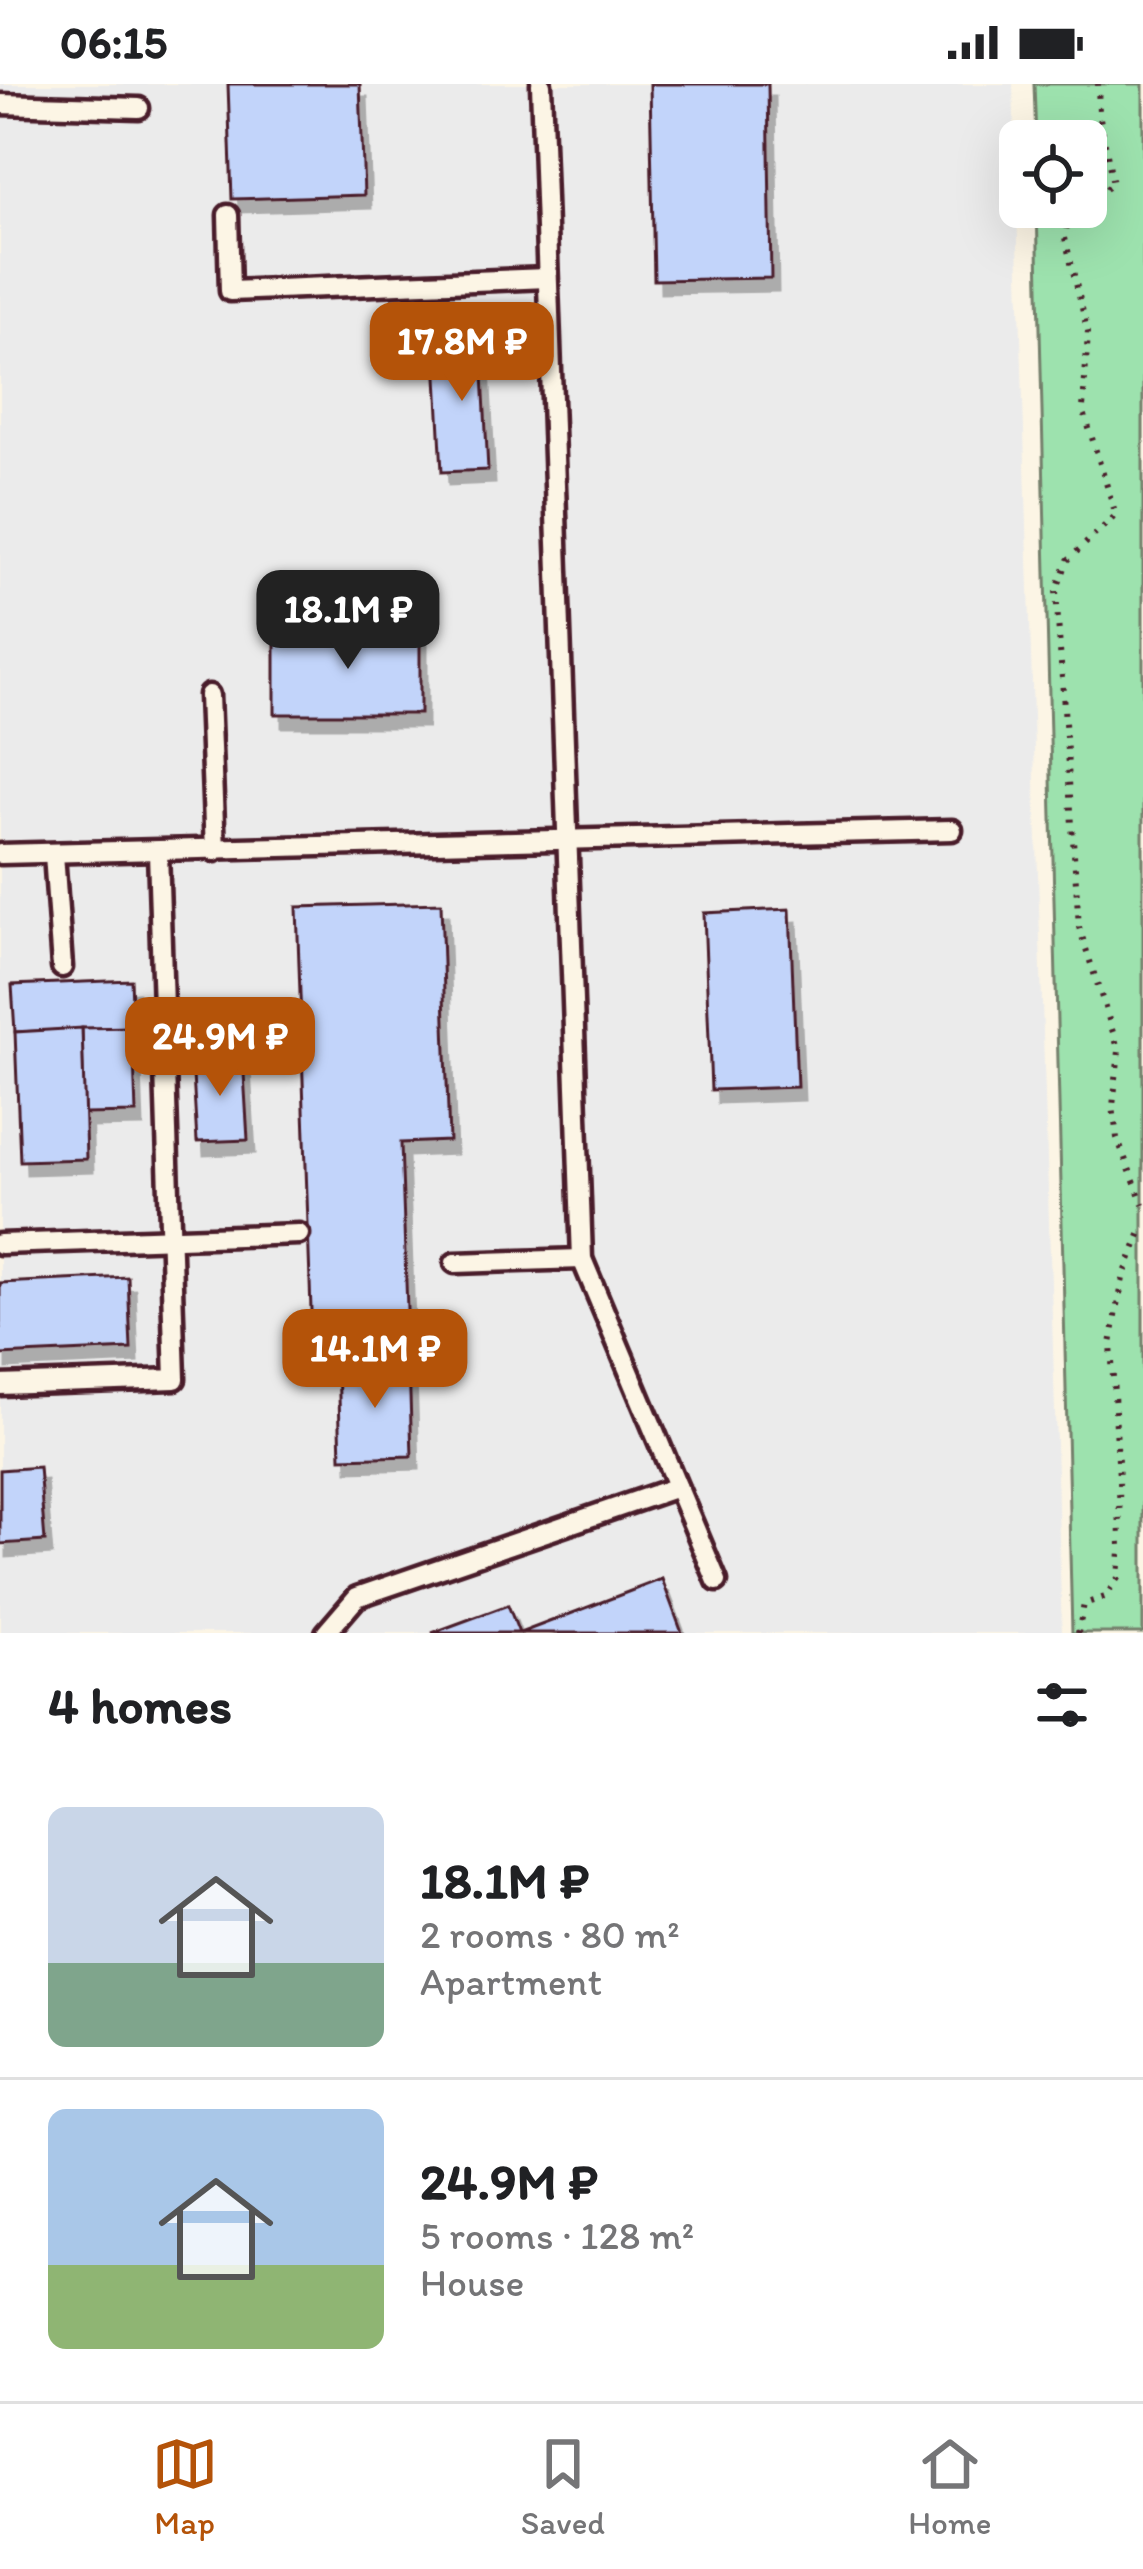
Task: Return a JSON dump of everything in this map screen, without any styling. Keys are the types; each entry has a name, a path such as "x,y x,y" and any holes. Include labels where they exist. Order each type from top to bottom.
{"lane":[{"path":"541,84 582,1259 717,1581"},
{"path":"0,104 139,108"},
{"path":"228,215 230,291 547,278"},
{"path":"209,695 215,851"},
{"path":"0,854 952,830"},
{"path":"0,1384 175,1379 158,852"},
{"path":"54,854 62,967"},
{"path":"0,1244 299,1234"},
{"path":"454,1263 582,1259"},
{"path":"326,1633 357,1598 677,1487"}],"path":[{"path":"1098,84 1100,120"},
{"path":"1107,154 1113,184 1107,188"},
{"path":"1066,228 1088,334 1083,409 1116,515 1069,560 1056,591 1079,927 1119,1051 1113,1106 1117,1138 1143,1204"},
{"path":"1078,1633 1084,1604 1105,1598 1118,1578 1111,1344 1123,1278 1143,1227"}],"shaded area":[{"path":"0,84 1013,84 1014,120 999,120 999,228 1018,228 1062,1633 0,1633"}],"green space":[{"path":"1034,84 1143,84 1143,1633 1072,1633 1038,228 1107,228 1107,120 1035,120"}],"building":[{"path":"228,84 360,84 364,195 232,199"},
{"path":"650,84 768,84 771,278 654,280"},
{"path":"481,336 488,470 442,472 435,338"},
{"path":"420,630 420,714 275,714 275,631"},
{"path":"441,903 449,1141 401,1143 409,1364 313,1368 297,907"},
{"path":"790,909 797,1087 711,1090 704,913"},
{"path":"131,980 133,1027 15,1032 12,985"},
{"path":"133,1027 136,1113 84,1114 82,1028"},
{"path":"82,1028 86,1159 20,1161 15,1032"},
{"path":"243,1056 248,1140 197,1142 192,1058"},
{"path":"128,1277 131,1349 0,1355 0,1283"},
{"path":"409,1364 412,1456 341,1458 338,1366"},
{"path":"39,1467 45,1541 0,1544 0,1470"},
{"path":"662,1579 682,1633 520,1633"},
{"path":"508,1605 519,1633 432,1633"}]}
